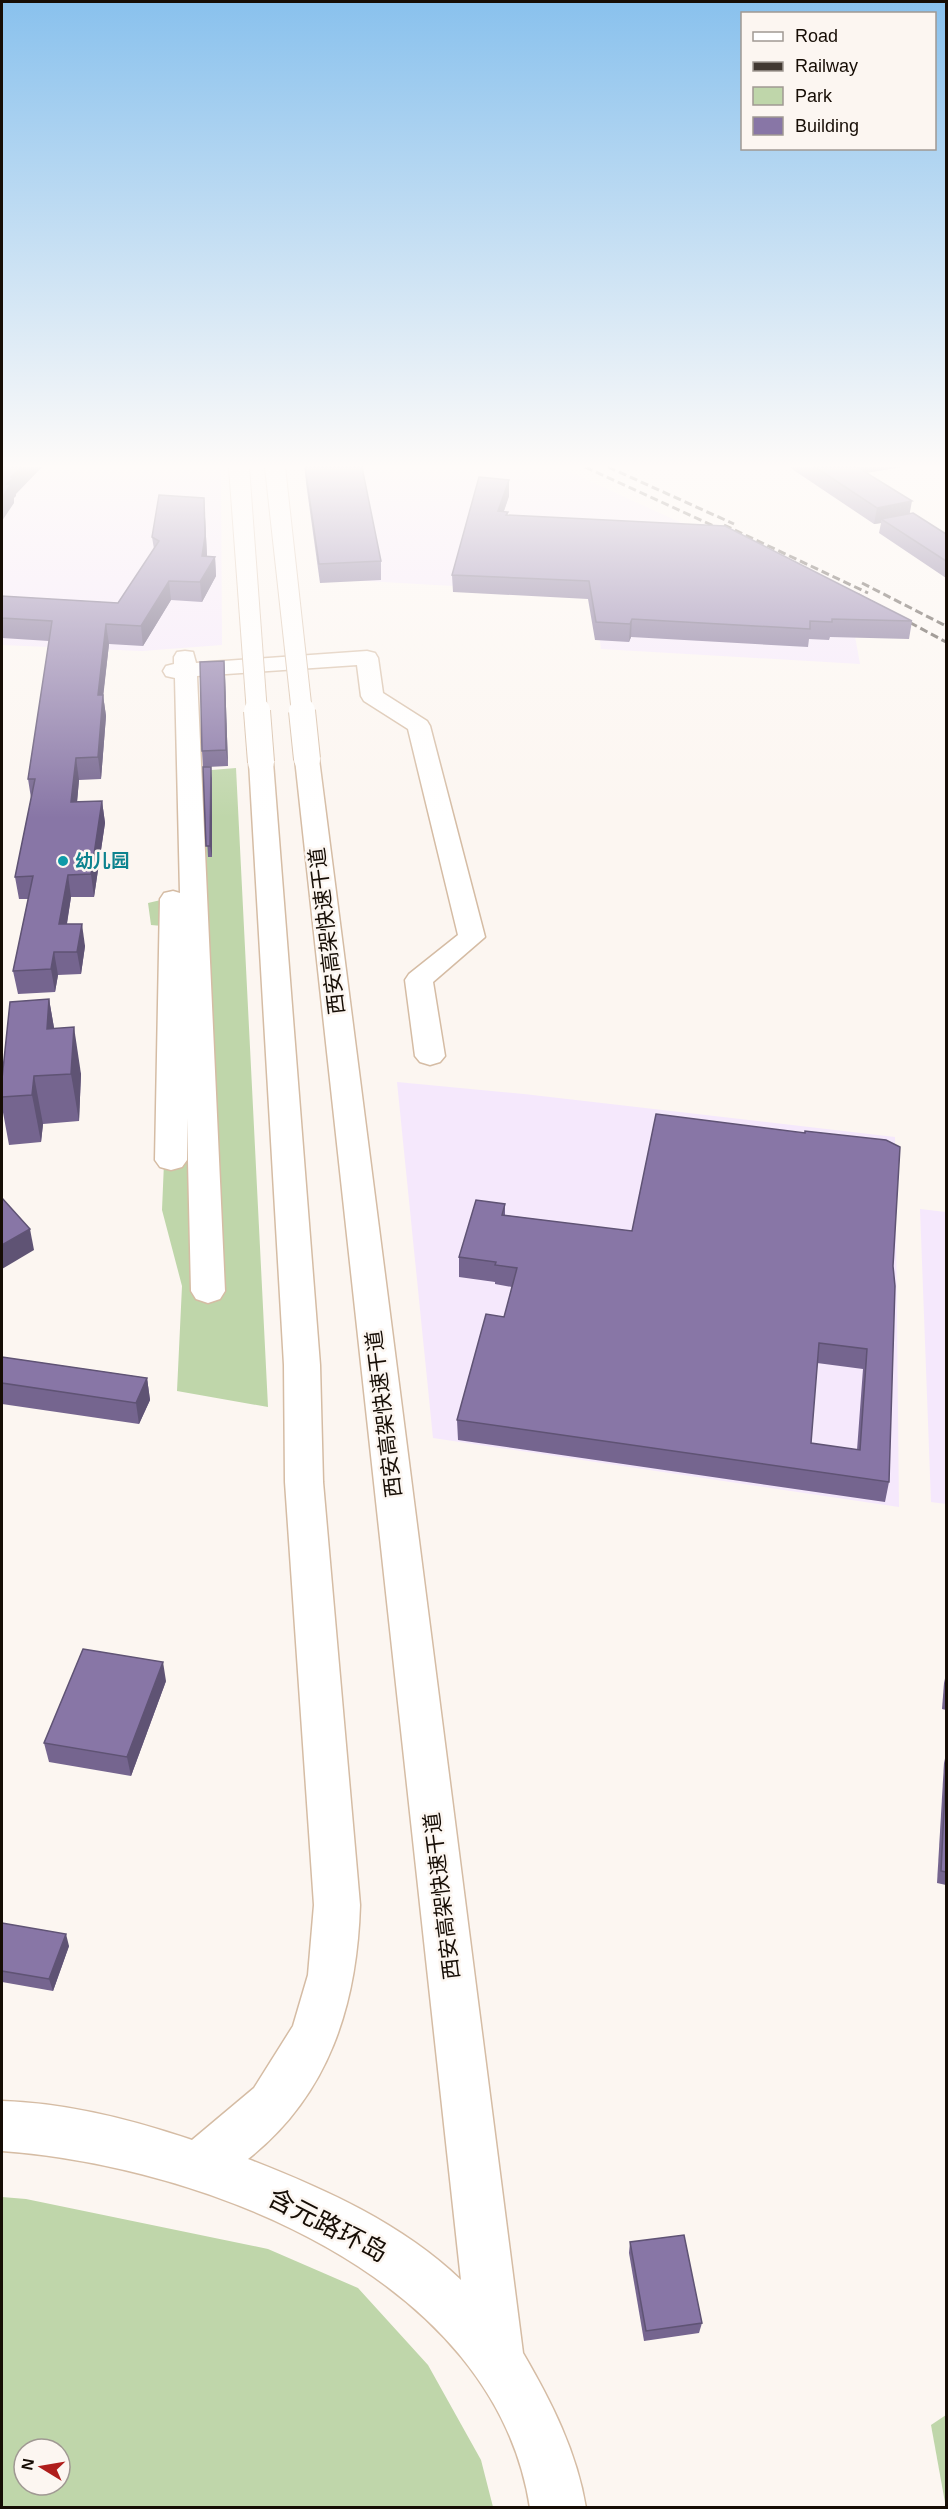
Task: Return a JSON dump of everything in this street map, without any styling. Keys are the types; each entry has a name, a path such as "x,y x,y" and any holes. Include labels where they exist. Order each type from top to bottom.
{"main road":[{"path":"198,2167 269,2108 299,2066 323,2015 336,1945 337,1905 304,1482 302,1354 248,584"},
{"name":"西安高架快速干道","path":"288,584 497,2360"},
{"path":"180,663 367,658 372,696 419,726 472,937 419,980 430,1056"},
{"path":"171,1160 180,663"},
{"path":"180,663 208,1291"},
{"name":"含元路环岛","path":"2,2126 33,2126 107,2139 198,2167 285,2200 371,2242 435,2291 469,2322 497,2360 514,2386 537,2435 558,2508"}],"shaded area":[{"path":"2,584 222,584 222,645 142,651 2,645"},
{"path":"420,584 816,584 868,608 855,636 860,664 601,649 594,594"},
{"path":"397,1082 524,1094 895,1137 899,1507 433,1438"},
{"path":"920,1209 946,1212 946,1504 931,1502"}],"green space":[{"path":"236,768 268,1407 177,1391 182,1286 162,1210 174,927 151,925 148,903 199,891 187,772"},
{"path":"2,2197 26,2199 268,2249 358,2288 428,2365 481,2460 493,2507 2,2507"},
{"path":"946,2415 946,2508 931,2425"}],"building":[{"path":"131,584 167,584 141,626 106,624 98,695 103,695 98,757 76,758 71,802 102,801 91,874 68,875 59,924 82,924 77,952 54,952 51,969 13,971 33,876 15,877 35,779 28,779 52,621 2,618 2,596 118,603"},
{"path":"590,584 839,584 912,621 832,619 832,622 810,621 810,629 632,619 630,624 596,622"},
{"path":"224,661 226,750 202,751 200,662"},
{"path":"203,767 211,767 210,846 206,846"},
{"path":"49,999 47,1029 74,1027 71,1074 34,1076 32,1095 2,1097 10,1002"},
{"path":"656,1114 805,1133 805,1131 886,1140 900,1147 893,1266 895,1286 889,1482 457,1420 486,1314 504,1317 517,1268 495,1265 496,1262 459,1257 476,1200 505,1204 502,1215 632,1231","holes":["819,1343 867,1349 860,1450 811,1443"]},
{"path":"2,1198 30,1229 2,1245"},
{"path":"2,1357 147,1378 136,1403 2,1383"},
{"path":"83,1649 163,1662 127,1757 44,1743"},
{"path":"946,1769 946,1872 941,1871"},
{"path":"2,1923 66,1934 49,1979 2,1971"},
{"path":"684,2235 702,2323 646,2331 630,2242"}],"railway":[{"path":"849,584 868,593"},
{"path":"864,584 946,626"},
{"path":"857,594 946,642"}],"place":[{"name":"幼儿园","path":"63,861"}]}
